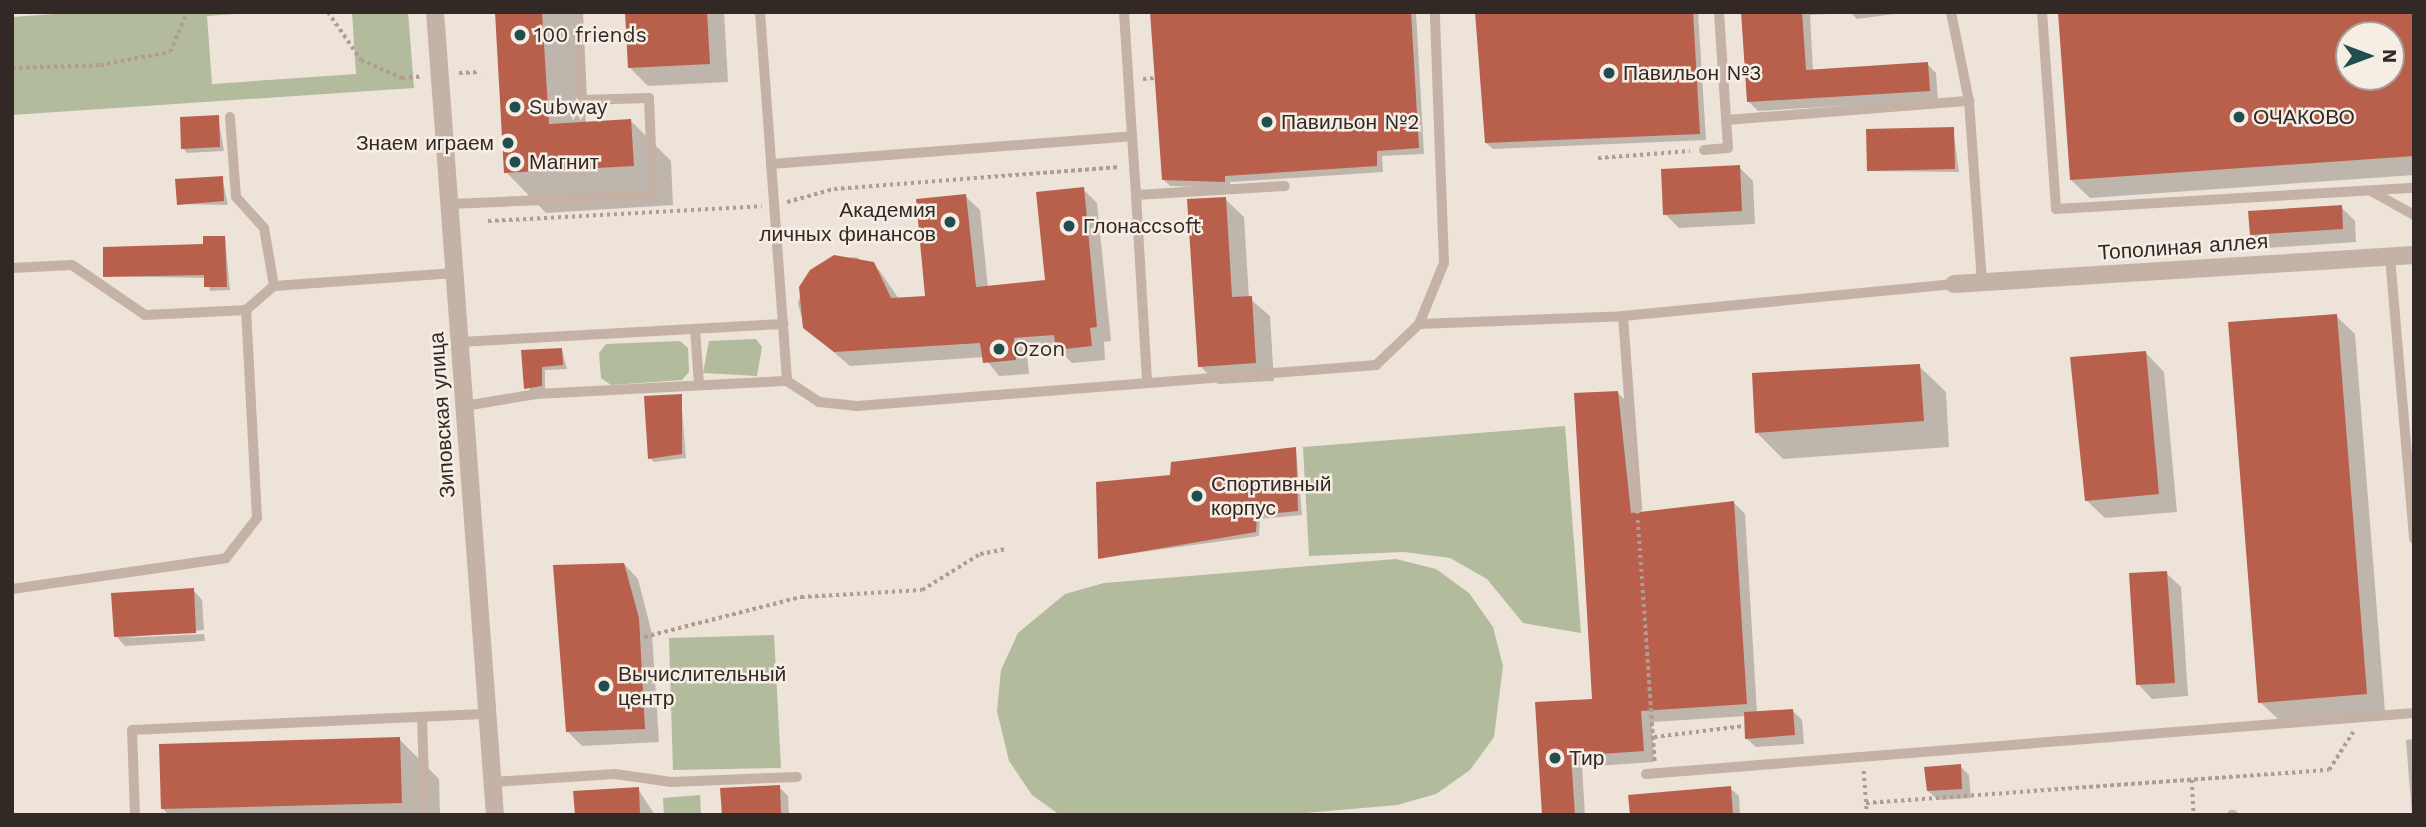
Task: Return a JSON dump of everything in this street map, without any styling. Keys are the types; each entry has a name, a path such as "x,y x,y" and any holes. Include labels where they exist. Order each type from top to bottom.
{"street":[{"name":"Зиповская улица","path":"435,12 495,815"},
{"name":"Тополиная аллея","path":"1954,284 2414,255"}],"lane":[{"path":"450,204 653,195 649,98 582,100 579,12"},
{"path":"760,12 787,381"},
{"path":"1124,12 1147,382"},
{"path":"465,405 699,383 787,381 819,402 857,406 1147,382 1361,369 1391,356 1419,324 1444,263 1435,12"},
{"path":"1704,150 1728,148 1719,12"},
{"path":"1951,12 1969,101 1982,282"},
{"path":"2042,12 2056,209 2414,188"},
{"path":"1726,120 1969,101"},
{"path":"230,117 236,197 264,228 274,286"},
{"path":"771,164 1132,136"},
{"path":"1136,195 1285,186"},
{"path":"2371,191 2414,215"},
{"path":"2390,257 2414,539"},
{"path":"12,268 72,265 145,315 246,310 274,286 454,273"},
{"path":"1419,324 1623,316 1954,284"},
{"path":"12,589 226,558 257,518 246,310"},
{"path":"1623,316 1637,508"},
{"path":"460,342 783,324"},
{"path":"695,329 699,383"},
{"path":"1651,774 2414,713"},
{"path":"135,815 132,730 488,714"},
{"path":"422,717 425,815"},
{"path":"493,782 615,774 671,782 797,777"}],"path":[{"path":"12,68 100,65 170,52 187,12"},
{"path":"328,12 362,60 402,78"},
{"path":"1139,66 1141,92"},
{"path":"1140,80 1155,78"},
{"path":"1598,158 1704,150"},
{"path":"488,221 774,205 834,189 1134,166"},
{"path":"1637,508 1654,737 1651,774"},
{"path":"644,637 801,597 922,590 980,554 1005,549"},
{"path":"1866,803 2329,770 2363,718"},
{"path":"1654,737 1744,726"},
{"path":"1863,757 1867,815"},
{"path":"2192,780 2194,815"}],"green space":[{"path":"83,12 262,12 207,16 212,84 356,74 352,12 408,12 414,88 12,115 12,17"},
{"path":"756,339 762,347 757,376 703,373 709,341"},
{"path":"680,341 688,348 689,372 682,380 611,385 601,378 599,353 606,344"},
{"path":"1565,426 1581,633 1523,623 1487,579 1450,558 1404,552 1309,556 1303,447"},
{"path":"1396,559 1436,569 1469,593 1493,627 1503,666 1494,737 1470,770 1436,794 1397,805 1282,815 1060,815 1032,795 1009,761 997,711 1001,670 1018,633 1065,594 1104,583"},
{"path":"774,635 781,768 673,770 669,638"},
{"path":"700,795 701,815 664,815 663,798"}],"building":[{"path":"495,12 542,12 549,124 631,119 634,166 504,173"},
{"path":"625,12 707,12 710,64 628,68"},
{"name":"Павильон №2","path":"1150,12 1411,12 1419,148 1377,151 1377,166 1225,176 1225,182 1162,180"},
{"name":"Павильон №3","path":"1475,12 1693,12 1700,134 1485,143"},
{"path":"1741,12 1802,12 1806,70 1928,62 1930,91 1747,102"},
{"name":"ОЧАКОВО","path":"2058,12 2414,12 2414,156 2070,180"},
{"path":"219,115 220,147 181,149 180,117"},
{"path":"1954,127 1955,169 1867,171 1866,129"},
{"path":"1740,165 1742,211 1663,215 1661,169"},
{"path":"223,176 224,201 177,205 175,179"},
{"path":"1084,187 1097,327 1090,328 1092,346 1056,350 1054,335 1014,338 1016,360 983,363 980,343 834,352 803,328 799,287 810,270 834,255 874,262 891,298 925,296 916,199 966,194 976,287 1045,280 1036,192"},
{"path":"1226,197 1232,297 1252,296 1256,363 1198,367 1187,199"},
{"path":"2342,205 2343,229 2250,235 2248,211"},
{"path":"203,236 225,236 227,287 204,287 204,275 103,277 103,247 203,244"},
{"path":"2337,314 2367,694 2258,703 2228,322"},
{"path":"562,348 563,365 542,367 542,386 524,389 521,350"},
{"path":"2146,351 2159,494 2085,501 2070,357"},
{"path":"1920,364 1924,421 1755,433 1752,373"},
{"path":"1618,391 1631,513 1734,501 1747,704 1641,711 1644,751 1571,756 1575,815 1542,815 1535,702 1592,699 1574,393"},
{"path":"682,394 682,454 648,459 644,396"},
{"name":"Спортивный корпус","path":"1296,447 1298,511 1257,515 1256,532 1098,559 1096,482 1170,475 1171,462"},
{"name":"Вычислительный центр","path":"624,563 639,618 645,729 566,732 553,565"},
{"path":"2167,571 2175,683 2136,685 2129,573"},
{"path":"194,588 196,633 114,637 111,593"},
{"path":"1793,709 1795,735 1745,739 1744,712"},
{"path":"400,737 402,803 161,809 159,744"},
{"path":"1961,764 1962,789 1927,791 1924,767"},
{"path":"780,785 781,815 722,815 720,788"},
{"path":"1731,786 1733,815 1630,815 1628,795"},
{"path":"639,787 640,815 575,815 573,791"}],"place":[{"name":"100 friends","path":"520,35"},
{"name":"Павильон №3","path":"1609,73"},
{"name":"Subway","path":"515,107"},
{"name":"ОЧАКОВО","path":"2239,117"},
{"name":"Павильон №2","path":"1267,122"},
{"name":"Знаем играем","path":"508,143"},
{"name":"Магнит","path":"515,162"},
{"name":"Академия личных финансов","path":"950,222"},
{"name":"Глонассsoft","path":"1069,226"},
{"name":"Ozon","path":"999,349"},
{"name":"Спортивный корпус","path":"1197,496"},
{"name":"Вычислительный центр","path":"604,686"},
{"name":"Тир","path":"1555,758"}]}
